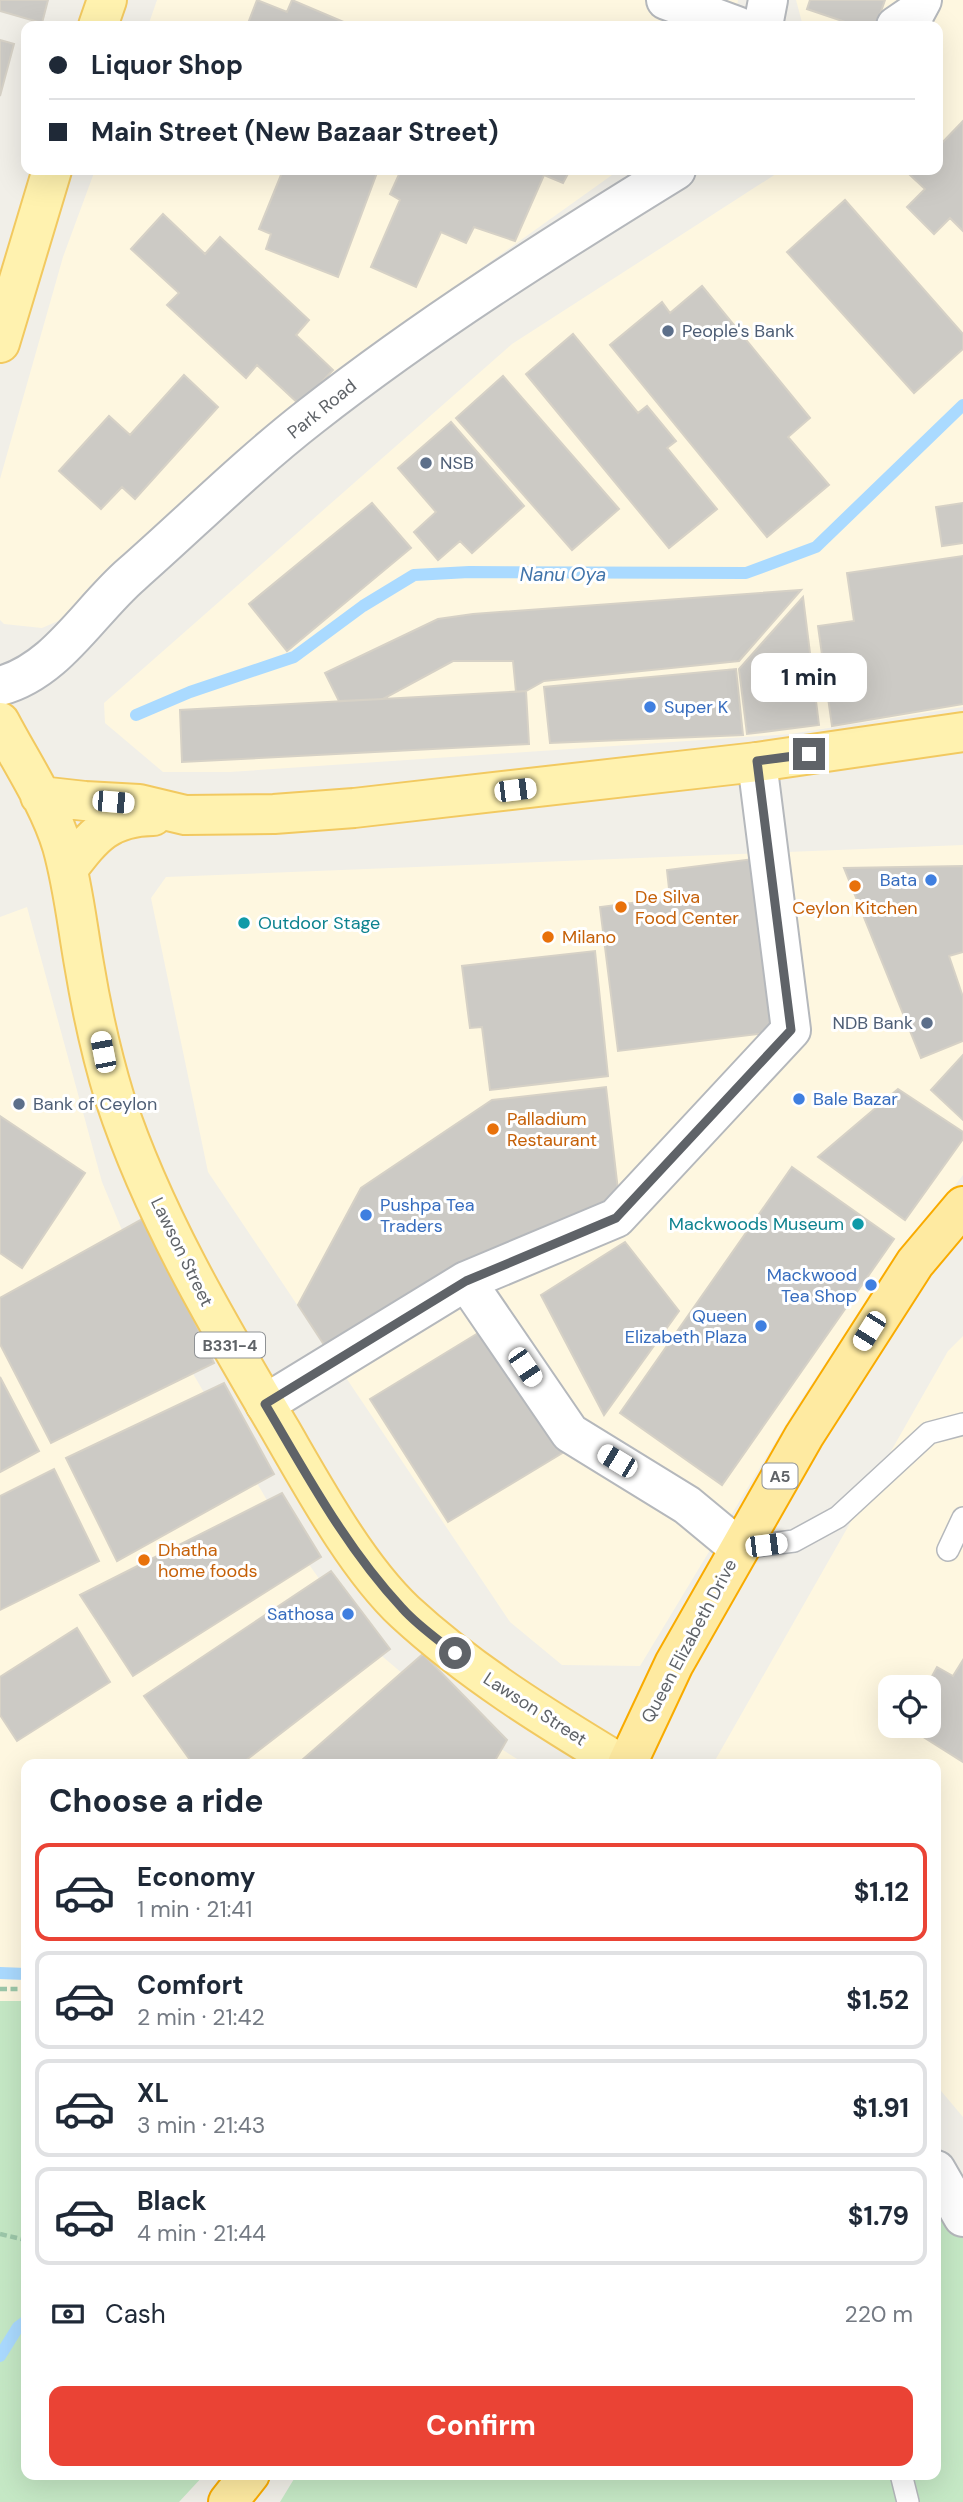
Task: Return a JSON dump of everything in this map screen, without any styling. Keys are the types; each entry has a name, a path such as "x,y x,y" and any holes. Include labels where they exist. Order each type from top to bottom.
{"highway":[{"name":"Queen Elizabeth Drive","path":"629,1759 674,1664 804,1436 915,1263 963,1206"},
{"path":"228,2502 245,2480"}],"main road":[{"path":"100,21 107,0"},
{"path":"0,342 50,175"},
{"name":"Lawson Street","path":"0,722 54,825 68,869 84,964 115,1097 156,1203 218,1325 304,1471 353,1547 404,1611 484,1677 613,1759"},
{"path":"68,869 91,840 111,823 135,816 274,814 354,808 757,761 963,732"},
{"path":"40,796 85,802 139,804 185,815"}],"street":[{"path":"666,0 723,21"},
{"path":"764,21 768,0"},
{"path":"903,21 915,13 922,0"},
{"name":"Park Road","path":"0,686 38,669 118,586 330,401 471,299 668,175"},
{"path":"265,1404 466,1281 616,1218 791,1030 757,761"},
{"path":"466,1281 570,1433 687,1505 739,1548"},
{"path":"941,2178 963,2217"}],"lane":[{"path":"739,1548 794,1541 838,1517 929,1433 963,1424"},
{"path":"948,1550 963,1518"},
{"path":"902,2480 908,2502"}],"path":[{"path":"0,1989 21,1989"},
{"path":"0,2235 21,2239"}],"shaded area":[{"path":"157,0 738,0 735,21 150,21"},
{"path":"796,0 963,0 963,707 790,734 230,772 163,772 105,723 104,703 512,344 774,175 943,175 943,21 802,21"},
{"path":"93,175 612,175 455,287 279,426 58,621 42,628 4,624 0,620 0,479 63,257"},
{"path":"963,845 963,1175 867,1301 797,1406 640,1666 562,1665 510,1622 208,1172 151,898 166,877"},
{"path":"27,907 102,1182 154,1307 285,1531 363,1640 462,1724 517,1759 21,1759 21,2001 0,2001 0,917"},
{"path":"963,1336 963,2117 941,2091 941,1759 716,1759 948,1351"}],"green space":[{"path":"0,2001 21,2001 21,2480 199,2480 179,2502 0,2502"},
{"path":"941,2202 963,2219 963,2502 280,2502 293,2480 941,2480"}],"building":[{"path":"0,0 48,0 43,21 0,11"},
{"path":"257,0 287,12 292,0 341,21 249,21"},
{"path":"810,0 885,0 878,21 842,21 807,9"},
{"path":"0,40 14,44 0,96"},
{"path":"963,121 963,231 950,218 934,234 907,207 925,189 910,175 943,175 943,142"},
{"path":"281,175 376,175 338,277 266,249 271,234 259,229"},
{"path":"399,175 544,175 515,241 474,227 466,243 441,232 416,287 371,267 400,200 390,194"},
{"path":"544,175 567,175 563,183"},
{"path":"845,200 963,334 963,349 914,393 787,252"},
{"path":"163,214 205,254 220,237 309,320 296,335 333,370 300,405 257,365 246,378 167,305 179,293 131,249"},
{"path":"702,286 810,418 788,437 829,485 767,537 610,345 662,302 670,313"},
{"path":"573,334 638,413 647,406 676,441 667,448 717,509 669,548 526,374"},
{"path":"184,375 218,407 135,499 122,487 101,509 59,471 109,416 130,435"},
{"path":"503,376 619,509 572,550 456,418"},
{"path":"451,422 524,506 472,553 460,541 438,560 414,532 436,512 398,468"},
{"path":"372,503 411,548 287,651 249,604"},
{"path":"963,503 963,543 942,546 936,507"},
{"path":"963,556 963,704 832,726 818,626 854,621 847,573"},
{"path":"801,590 739,661 544,681 526,691 516,692 513,661 453,661 383,699 339,701 325,673 438,619 473,614"},
{"path":"803,597 819,725 747,734 739,669"},
{"path":"736,669 743,735 550,743 544,687"},
{"path":"526,691 529,744 182,762 180,710"},
{"path":"753,859 775,1032 618,1051 600,907 670,898 667,870"},
{"path":"963,866 963,952 949,956 963,997 963,1041 921,1058 844,868"},
{"path":"595,951 608,1076 490,1090 482,1027 470,1028 462,966"},
{"path":"963,1055 963,1120 931,1090"},
{"path":"606,1087 619,1199 330,1354 298,1305 361,1188 492,1100"},
{"path":"898,1089 963,1132 963,1139 905,1220 818,1157"},
{"path":"0,1116 85,1173 22,1268 0,1253"},
{"path":"792,1167 894,1239 722,1485 620,1413"},
{"path":"146,1217 214,1363 51,1443 0,1344 0,1298"},
{"path":"625,1242 679,1311 604,1415 541,1295"},
{"path":"488,1327 569,1449 448,1522 370,1399"},
{"path":"0,1377 39,1451 0,1472"},
{"path":"224,1383 274,1474 117,1561 66,1458"},
{"path":"54,1469 99,1561 0,1610 0,1496"},
{"path":"282,1493 321,1557 133,1676 80,1595"},
{"path":"331,1571 390,1649 247,1759 189,1759 144,1696"},
{"path":"77,1628 110,1682 17,1741 0,1715 0,1677"},
{"path":"423,1654 507,1740 496,1759 303,1759"},
{"path":"963,1660 963,1762 925,1738 941,1738 941,1675 933,1675 937,1667 953,1676"}],"waterway":[{"name":"Nanu Oya","path":"136,715 190,692 294,657 363,606 414,575 469,572 746,573 816,547 963,405"},
{"name":"Nanu Oya","path":"0,1973 21,1974"},
{"name":"Nanu Oya","path":"0,2356 21,2325"}],"place":[{"name":"People's Bank","path":"668,331"},
{"name":"NSB","path":"426,463"},
{"name":"Super K","path":"650,707"},
{"name":"Bata","path":"931,880"},
{"name":"Ceylon Kitchen","path":"855,886"},
{"name":"De Silva Food Center","path":"621,907"},
{"name":"Outdoor Stage","path":"244,923"},
{"name":"Milano","path":"548,937"},
{"name":"NDB Bank","path":"927,1023"},
{"name":"Bale Bazar","path":"799,1099"},
{"name":"Bank of Ceylon","path":"19,1104"},
{"name":"Palladium Restaurant","path":"493,1129"},
{"name":"Pushpa Tea Traders","path":"366,1215"},
{"name":"Mackwoods Museum","path":"858,1224"},
{"name":"Mackwood Tea Shop","path":"871,1285"},
{"name":"Queen Elizabeth Plaza","path":"761,1326"},
{"name":"Dhatha home foods","path":"144,1560"},
{"name":"Sathosa","path":"348,1614"}],"route":[{"path":"455,1653 404,1611 377,1580 329,1511 265,1404 466,1281 616,1218 791,1030 757,761 809,754"}]}
